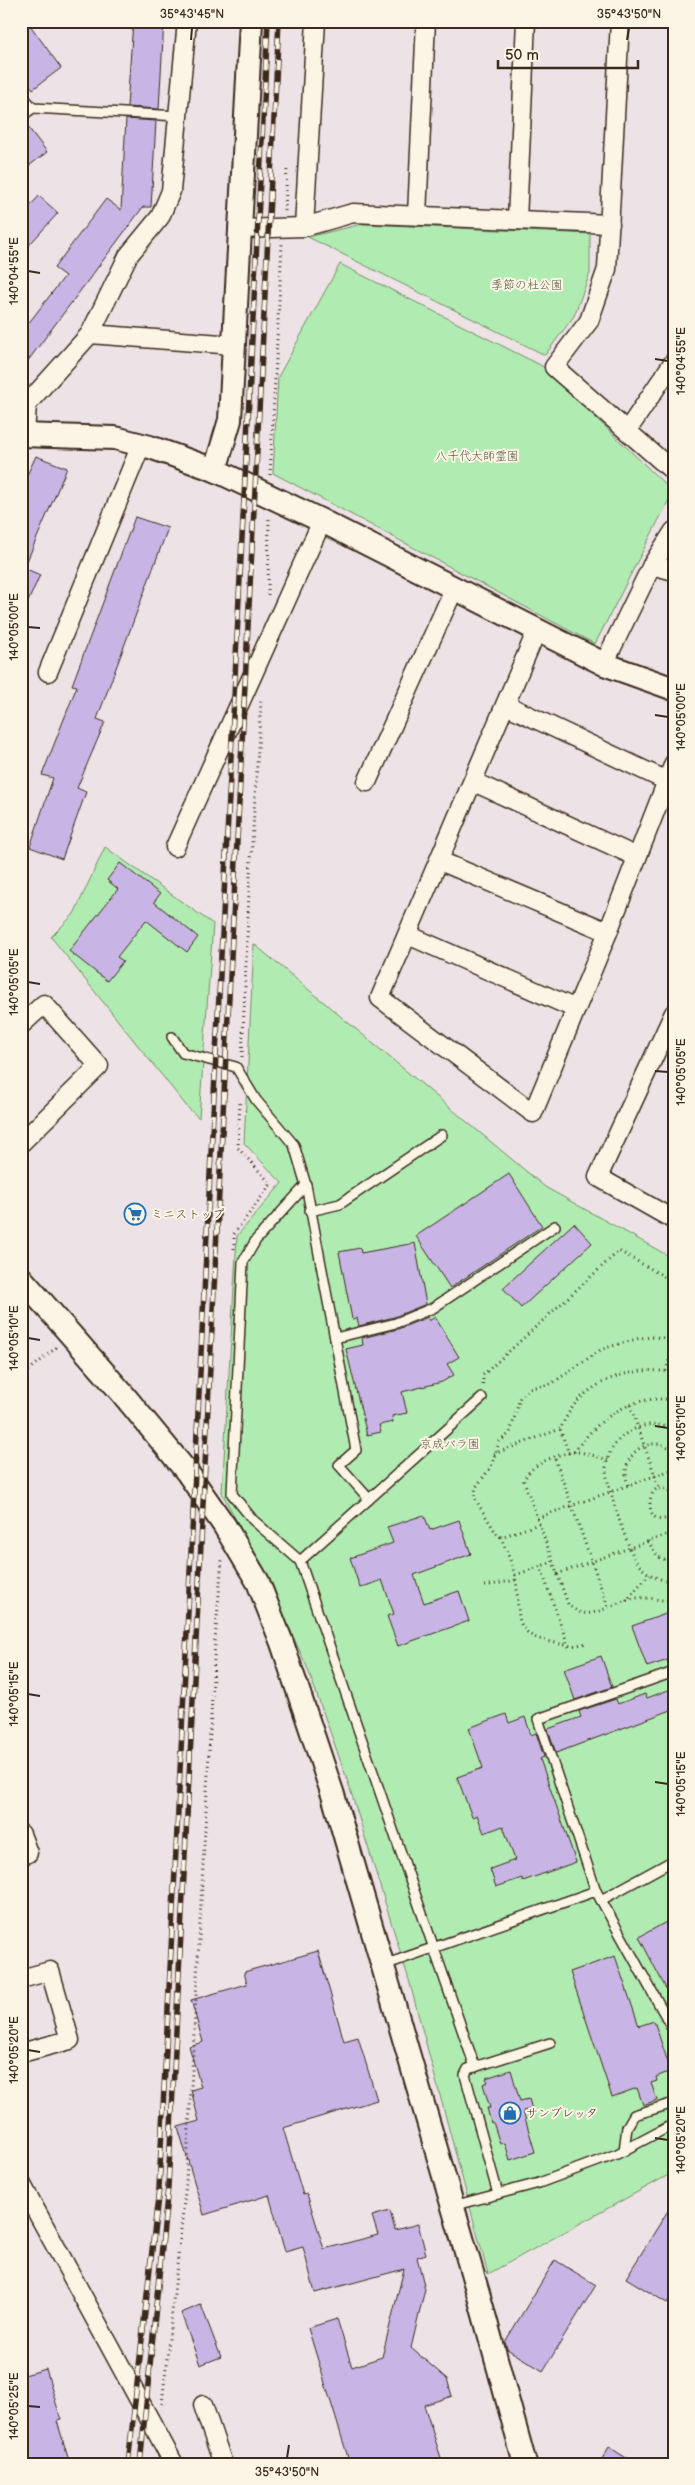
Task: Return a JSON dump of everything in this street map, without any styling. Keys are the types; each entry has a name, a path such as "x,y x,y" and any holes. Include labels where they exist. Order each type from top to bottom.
{"street":[{"path":"187,21 171,191 166,204 160,217 128,256 90,334 24,404 23,434 115,438 141,444 215,470 322,521 604,664 674,689"},
{"path":"215,470 230,420 251,21"},
{"path":"304,227 316,21"},
{"path":"417,215 426,21"},
{"path":"517,220 526,21"},
{"path":"620,21 607,269 590,321 554,367 674,472"},
{"path":"240,229 304,227 353,213 610,224"},
{"path":"90,334 234,345"},
{"path":"627,431 674,361"},
{"path":"48,672 141,444"},
{"path":"175,847 322,521"},
{"path":"604,664 652,565 674,532"},
{"path":"652,565 674,571"},
{"path":"367,782 454,589"},
{"path":"537,630 474,782 380,998 533,1113 608,932 674,763"},
{"path":"506,705 667,781"},
{"path":"474,782 637,857"},
{"path":"440,861 608,932"},
{"path":"408,935 576,1009"},
{"path":"21,1025 44,1004 99,1066 21,1143"},
{"path":"674,1013 598,1177 674,1220"},
{"path":"21,1278 71,1334 187,1472 224,1526 258,1582 282,1643 333,1795 453,2206 525,2464"},
{"path":"21,1834 28,1853 21,1856"},
{"path":"21,1979 50,1971 70,2040 21,2053"},
{"path":"21,2183 26,2202 174,2464"},
{"path":"203,2405 223,2464"}],"lane":[{"path":"21,94 32,108"},
{"path":"21,117 32,108 179,116"},
{"path":"172,1037 183,1053 236,1066 256,1100 294,1145 306,1186 356,1450 339,1465 369,1499"},
{"path":"310,1211 340,1204 442,1135"},
{"path":"306,1186 256,1240 243,1262 232,1494 253,1520 300,1561 475,2066"},
{"path":"335,1338 396,1323 433,1308 555,1226"},
{"path":"300,1561 482,1398"},
{"path":"674,1672 538,1719 596,1891 674,2032"},
{"path":"601,1900 674,1860"},
{"path":"382,1965 596,1891"},
{"path":"498,2194 466,2075 468,2069 550,2043"},
{"path":"624,2150 627,2127 634,2115 674,2103"},
{"path":"453,2206 540,2184 624,2150 674,2124"}],"path":[{"path":"284,218 288,159"},
{"path":"270,482 283,237"},
{"path":"268,597 269,511"},
{"path":"242,1060 248,892 262,695"},
{"path":"234,1254 234,1234 271,1184 238,1148 240,1099"},
{"path":"482,1398 483,1375 619,1251 674,1282"},
{"path":"21,1377 71,1334"},
{"path":"586,1643 569,1648 558,1643 541,1641 527,1632 518,1614 515,1576 501,1537 496,1533 474,1497 476,1486 488,1473 499,1442 510,1433 520,1398 529,1388 551,1384 602,1349 640,1338 654,1337 674,1340 666,1371"},
{"path":"494,1454 560,1429 574,1405 602,1383 630,1372 666,1371 674,1373"},
{"path":"574,1452 588,1432 614,1411 630,1405 656,1400 674,1400"},
{"path":"630,1405 660,1490"},
{"path":"674,1429 657,1424 638,1427 628,1431 616,1441 606,1470 610,1491 636,1562 649,1574 661,1580 674,1582"},
{"path":"560,1429 568,1454"},
{"path":"628,1485 626,1469 628,1459 634,1451 644,1445 660,1444 674,1451"},
{"path":"608,1460 574,1452 536,1465 524,1481 568,1604 577,1613 586,1615 638,1598 674,1600"},
{"path":"555,1459 608,1608"},
{"path":"537,1518 674,1469"},
{"path":"674,1494 669,1491 660,1490 649,1499 649,1508 659,1518 670,1517 674,1513"},
{"path":"557,1574 674,1530 670,1517"},
{"path":"501,1537 539,1524"},
{"path":"158,2436 186,2183 215,1641 224,1526"},
{"path":"648,1541 658,1557 674,1563"},
{"path":"515,1576 553,1562"},
{"path":"540,1566 569,1648"},
{"path":"625,1601 649,1574"},
{"path":"485,1586 516,1580"}],"green space":[{"name":"季節の杜公園","path":"362,224 590,234 590,273 574,316 545,355 308,237"},
{"name":"八千代大師霊園","path":"340,264 542,366 673,492 595,644 273,473 278,377"},
{"path":"105,847 213,924 199,1118 188,1108 51,937 74,914"},
{"name":"京成バラ園","path":"254,944 545,1187 674,1259 674,2172 488,2274 409,1980 347,1779 307,1667 266,1577 222,1493 237,1236 282,1183 244,1143"}],"building":[{"path":"21,21 27,21 61,68 33,89 21,74"},
{"path":"133,21 164,21 159,109 127,107"},
{"path":"126,119 156,121 151,207 143,207 21,370 21,333 65,276 54,268 106,199 121,210"},
{"path":"24,122 47,152 21,172 21,123"},
{"path":"39,196 58,213 21,254 21,216"},
{"path":"36,456 67,468 24,568 40,575 21,617 21,488"},
{"path":"135,517 168,528 97,719 105,722 77,788 86,792 62,859 30,847 53,778 42,775 77,686 72,685"},
{"path":"120,863 160,894 154,902 198,937 187,952 146,920 117,957 123,961 107,981 69,951 118,889 107,880"},
{"path":"509,1174 542,1226 450,1288 416,1236"},
{"path":"574,1223 592,1243 521,1308 503,1288"},
{"path":"415,1243 426,1304 394,1317 359,1326 357,1318 352,1319 339,1252 360,1248 361,1253"},
{"path":"428,1317 429,1321 435,1317 459,1357 447,1364 454,1375 442,1382 402,1392 407,1413 392,1416 393,1422 379,1425 381,1432 367,1435 346,1349 363,1345 362,1338 398,1329"},
{"path":"424,1515 430,1530 459,1520 471,1554 414,1575 424,1603 459,1591 469,1621 398,1646 387,1616 394,1614 382,1580 360,1588 350,1558 393,1543 387,1527"},
{"path":"674,1611 674,1658 647,1667 632,1626"},
{"path":"601,1656 612,1687 575,1700 564,1669"},
{"path":"674,1688 674,1709 556,1753 548,1729 581,1717 579,1711 616,1699 618,1704 645,1694 647,1698"},
{"path":"506,1714 509,1723 525,1717 531,1735 536,1733 544,1757 540,1759 576,1862 523,1881 522,1878 496,1887 490,1869 515,1860 503,1826 484,1833 477,1815 472,1817 457,1777 483,1768 469,1728"},
{"path":"668,1921 674,1932 674,2004 639,1937"},
{"path":"318,1951 344,2041 358,2037 377,2100 283,2128 303,2195 307,2194 324,2249 378,2235 372,2216 390,2211 395,2230 418,2224 426,2254 417,2257 425,2289 411,2348 447,2379 452,2396 424,2405 442,2461 434,2464 350,2464 308,2328 337,2319 352,2367 382,2357 404,2269 315,2293 303,2247 285,2252 269,2195 204,2215 178,2127 199,2121 191,2090 201,2087 189,2046 203,2042 191,2000 247,1984 244,1972"},
{"path":"615,1956 639,2026 654,2021 671,2071 656,2077 657,2081 651,2083 657,2100 643,2105 637,2088 612,2097 570,1972"},
{"path":"511,2070 520,2101 529,2099 532,2109 523,2111 535,2152 510,2160 505,2143 500,2144 493,2122 491,2123 487,2108 490,2108 483,2084 488,2082 486,2078"},
{"path":"674,2201 674,2291 667,2303 626,2278"},
{"path":"555,2260 596,2285 543,2371 507,2349 505,2342"},
{"path":"201,2305 221,2357 200,2365 181,2313"},
{"path":"46,2369 61,2420 57,2421 70,2464 21,2464 21,2376"},
{"path":"609,2447 636,2464 599,2464"}],"railway":[{"path":"128,2464 159,2188 268,21"},
{"path":"140,2464 168,2187 279,21"}],"place":[{"name":"ミニストップ","path":"135,1214"},
{"name":"サンブレッタ","path":"510,2113"}]}
